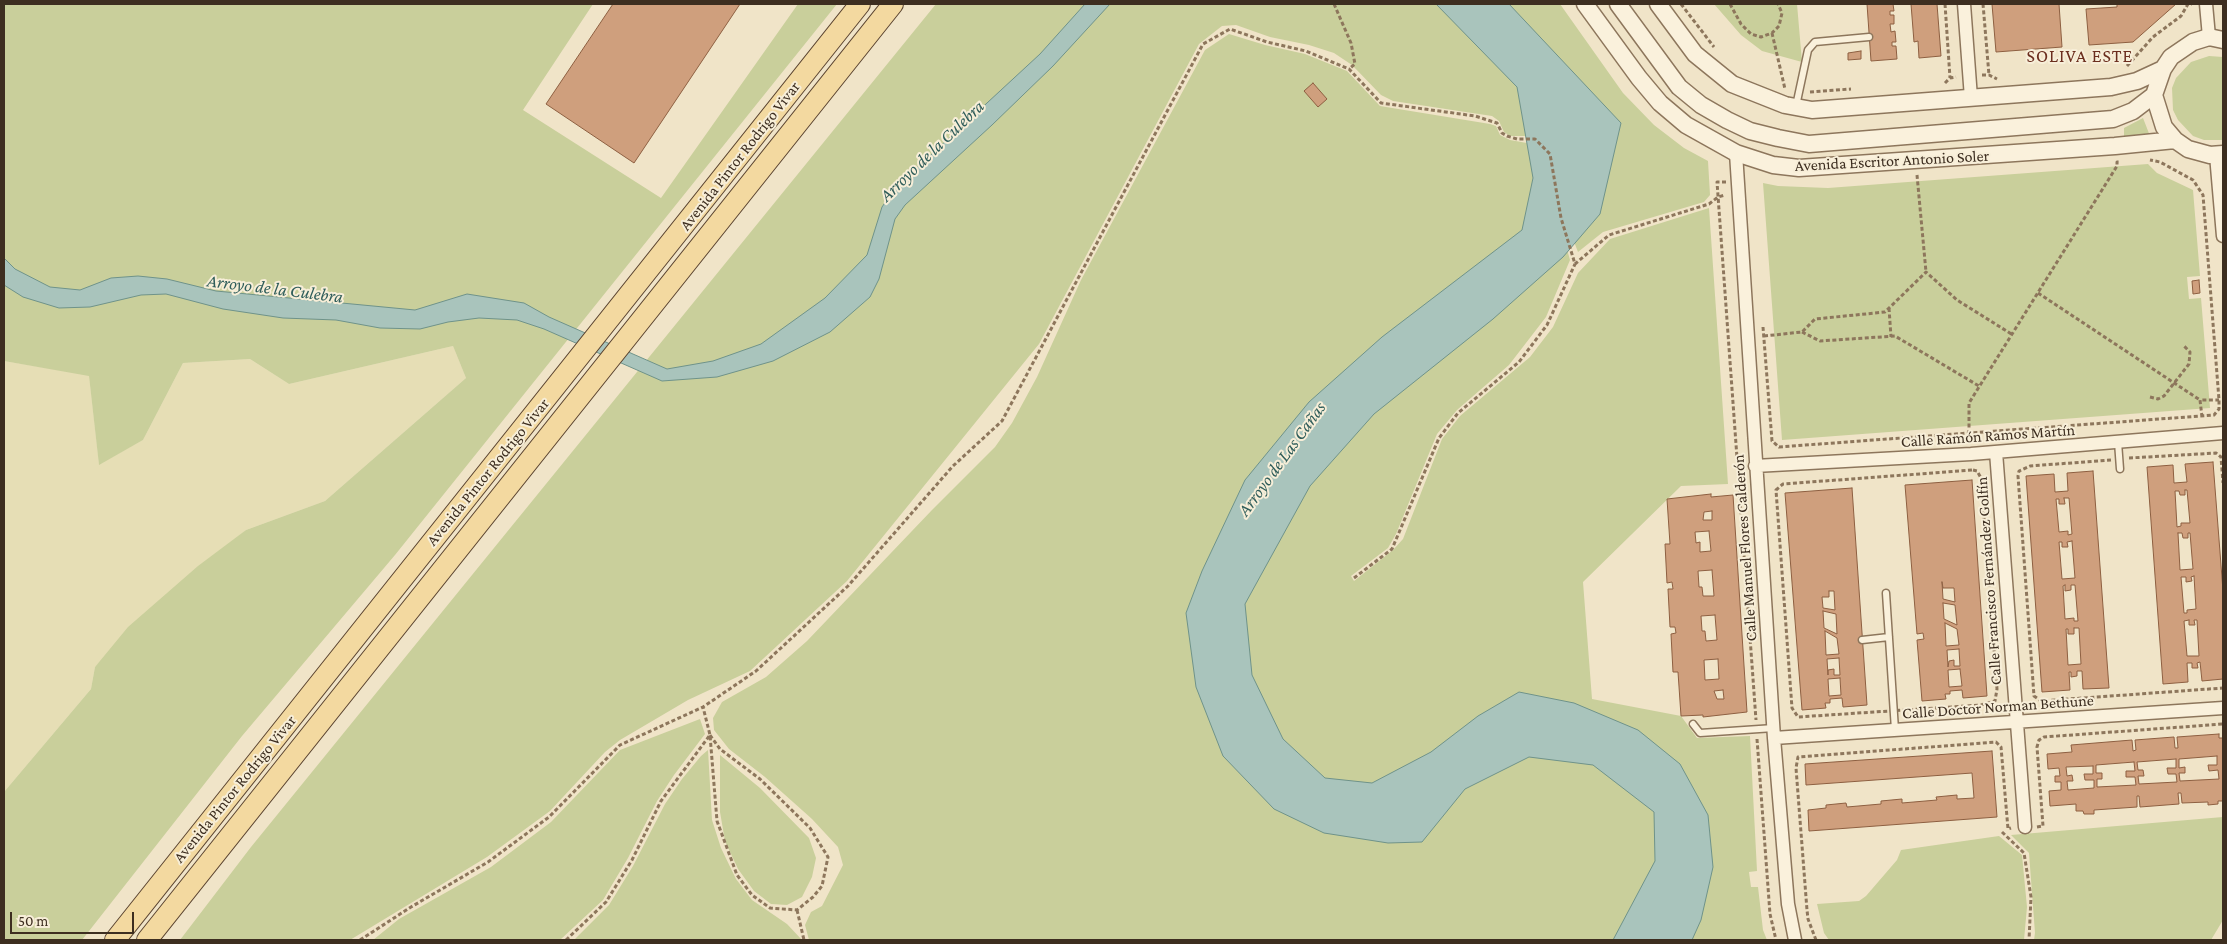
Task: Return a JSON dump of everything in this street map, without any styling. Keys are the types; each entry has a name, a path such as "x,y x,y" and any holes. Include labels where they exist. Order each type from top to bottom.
{"main road":[{"name":"Avenida Pintor Rodrigo Vivar","path":"115,940 860,4"},
{"name":"Avenida Pintor Rodrigo Vivar","path":"148,940 893,4"}],"street":[{"name":"Avenida Escritor Antonio Soler","path":"1585,4 1639,78 1660,102 1686,125 1736,153 1772,165 1798,168 2175,140"},
{"name":"Avenida Escritor Antonio Soler","path":"1618,4 1679,87 1694,99 1727,120 1750,131 1809,144 2113,119 2134,111 2154,95"},
{"path":"1658,4 1695,54 1732,84 1789,100 1812,110 2111,87 2137,81 2162,69"},
{"path":"1964,4 1971,98"},
{"path":"2206,4 2216,39 2193,42 2171,58 2162,69 2154,95 2164,127 2175,140 2188,149 2220,154 2223,236"},
{"name":"Calle Manuel Flores Calderón","path":"1736,153 1755,466 1774,733 1788,904 1795,940"},
{"name":"Calle Ramón Ramos Martín","path":"1755,466 1996,452 2223,433"},
{"name":"Calle Francisco Fernández Golfín","path":"1996,452 2025,827"},
{"name":"Calle Doctor Norman Bethune","path":"1774,733 1895,730 2223,708"}],"lane":[{"path":"1789,100 1799,90 1808,50 1815,42 1870,37"},
{"path":"2118,442 2120,469"},
{"path":"1886,593 1895,730"},
{"path":"1862,640 1889,637"},
{"path":"1693,724 1700,733 1757,729 1774,733"}],"path":[{"path":"1334,4 1351,43 1356,64 1349,69"},
{"path":"1681,4 1717,51"},
{"path":"1730,4 1741,24 1750,34 1761,37 1772,33 1779,26 1782,13 1778,4"},
{"path":"1944,4 1950,78"},
{"path":"1983,4 1989,75"},
{"path":"2125,68 2153,37 2181,16 2188,4 2195,4"},
{"path":"360,940 488,862 549,817 620,744 703,708 756,671 848,586 953,466 1002,421 1203,44 1230,29 1267,42 1306,51 1349,69 1381,103 1491,120 1497,123 1502,133 1507,136 1517,139 1535,139 1550,154 1561,218 1575,264"},
{"path":"1772,33 1789,100"},
{"path":"1940,83 1946,83 1950,78 1970,75 1989,75 1997,79 2006,78"},
{"path":"1777,86 1789,100"},
{"path":"1789,100 1799,90 1810,92 1858,88"},
{"path":"1763,326 1772,441 1779,447 2202,417 2217,413 2219,400 2203,195 2193,180 2160,162 2148,159"},
{"path":"1916,160 1926,272 1958,300 2012,335"},
{"path":"1970,434 1969,403 2117,166 2117,162 2124,161"},
{"path":"1737,187 1717,182 1770,914 1776,940"},
{"path":"1354,578 1392,548 1439,438 1458,413 1519,362 1547,325 1575,264 1609,235 1709,204 1737,187"},
{"path":"1802,332 1815,319 1886,312 1926,272"},
{"path":"2038,293 2200,400 2219,400"},
{"path":"1889,308 1891,337"},
{"path":"1748,337 1802,332 1820,342 1896,336 1980,386"},
{"path":"2150,397 2158,399 2164,396 2189,364 2190,352 2184,346"},
{"path":"2200,400 2202,417"},
{"path":"2223,483 2221,457 2216,453 2030,466 2019,471 2018,476 2034,696 2041,701 2223,688"},
{"path":"703,708 710,735 717,821 737,875 752,895 770,908 797,910 813,897 822,886 828,857 810,828 760,779 720,749 710,735"},
{"path":"1816,940 1809,924 1807,910 1796,768 1798,757 1801,755 1996,742 2001,747 2008,829 2043,826 2037,746 2044,737 2223,724"},
{"path":"566,940 606,902 632,860 661,801 710,735"},
{"path":"2002,832 2024,852 2031,897 2029,940"},
{"path":"797,910 804,940"}],"shaded area":[{"path":"453,346 466,378 325,501 246,530 95,667 91,689 4,792 4,361 89,375 99,464 143,440 183,363 250,359 289,384"}],"green space":[{"path":"4,4 593,4 523,110 661,198 798,4 837,4 395,555 242,736 82,940 4,940 4,792 91,689 95,667 128,627 198,566 246,530 325,501 466,378 453,346 289,384 250,359 183,363 143,440 99,465 89,376 4,361"},
{"path":"936,4 1560,4 1623,93 1654,125 1684,148 1708,161 1710,195 1704,202 1603,232 1578,252 1533,136 1510,136 1504,132 1499,121 1492,116 1393,101 1381,95 1352,65 1334,53 1309,45 1270,37 1236,25 1222,26 1199,44 1039,344 847,581 750,671 688,700 620,740 605,752 550,811 487,857 350,940 180,940 251,847"},
{"path":"1714,4 1797,4 1802,62 1762,51 1741,35"},
{"path":"1229,34 1305,54 1347,71 1380,106 1490,124 1496,126 1500,135 1510,140 1538,145 1570,260 1546,317 1509,365 1457,410 1437,434 1396,534 1388,548 1351,576 1354,581 1393,550 1403,539 1442,439 1460,416 1530,357 1553,327 1578,273 1610,239 1709,208 1728,484 1681,486 1583,582 1592,699 1681,716 1697,738 1750,736 1757,871 1749,872 1751,887 1758,887 1763,930 1767,940 809,940 805,925 811,912 822,906 843,865 838,847 812,819 765,777 729,749 714,730 713,718 722,702 766,677 807,641 995,447 1012,423 1037,377 1081,280 1205,50"},
{"path":"2209,56 2223,57 2223,140 2204,140 2193,136 2178,120 2173,110 2172,88 2176,78 2191,62"},
{"path":"2143,118 2150,136 2124,137 2124,128"},
{"path":"2148,164 2157,173 2193,190 2200,276 2187,277 2189,299 2201,298 2210,408 1782,440 1763,183 1778,186 1828,188"},
{"path":"700,719 705,734 657,801 628,858 603,900 560,940 373,940 399,919 491,867 551,822 620,750"},
{"path":"708,750 712,820 721,848 736,879 752,900 787,924 802,940 574,940 609,905 633,866 665,804 682,779"},
{"path":"720,755 760,788 809,838 816,858 812,877 802,897 787,905 771,904 754,891 738,869 725,841 720,812"},
{"path":"2223,817 2223,920 2211,940 2034,940 2029,853 2011,835"},
{"path":"1999,836 2022,855 2027,907 2024,940 1829,940 1824,933 1817,904 1859,901 1866,896 1897,860 1901,850"}],"water":[{"path":"1085,4 1110,4 1053,66 905,205 895,219 879,279 870,297 830,332 773,361 717,377 662,381 544,329 517,320 479,318 448,322 420,329 380,328 336,320 283,318 223,309 166,294 141,295 90,307 59,308 23,297 4,285 4,258 15,269 50,287 80,290 111,278 138,276 167,279 216,291 415,310 467,294 524,303 549,317 667,369 713,361 761,344 825,298 867,255 882,207 895,188 1040,54"},
{"name":"Arroyo de Las Cañas","path":"1436,4 1509,4 1621,123 1600,214 1563,257 1493,319 1374,414 1310,486 1245,604 1252,675 1283,739 1325,778 1372,783 1431,752 1478,716 1519,692 1574,703 1638,730 1680,764 1708,815 1713,867 1701,920 1692,940 1613,940 1655,861 1654,812 1593,765 1529,757 1465,789 1422,842 1388,843 1324,833 1274,809 1223,756 1196,687 1186,613 1202,571 1245,480 1309,402 1382,337 1522,230 1533,178 1517,87"}],"building":[{"path":"613,4 740,4 634,163 546,104"},
{"path":"1867,4 1893,4 1894,11 1890,11 1890,15 1894,15 1894,24 1890,24 1891,32 1895,31 1896,42 1892,42 1892,46 1896,46 1897,59 1871,61"},
{"path":"1911,4 1937,4 1941,56 1919,58 1918,41 1914,42"},
{"path":"1992,4 2059,4 2062,47 1996,52"},
{"path":"2117,4 2176,4 2133,42 2089,45 2086,9 2117,7"},
{"path":"1861,51 1861,59 1848,60 1848,53"},
{"path":"1313,83 1327,99 1318,107 1304,91"},
{"path":"2199,280 2200,293 2193,294 2192,281"},
{"path":"2213,462 2223,591 2223,679 2202,681 2200,662 2197,663 2198,668 2192,668 2192,663 2187,663 2188,682 2163,684 2147,467 2173,465 2174,483 2187,482 2185,464","holes":["2185,490 2187,490 2190,523 2181,523 2181,526 2177,527 2175,491 2179,491 2180,495 2185,495","2178,533 2182,533 2183,538 2188,538 2188,533 2190,533 2193,569 2180,570","2194,576 2196,609 2187,610 2187,613 2184,613 2181,577 2186,577 2186,582 2192,581 2191,577","2189,620 2189,625 2195,625 2194,620 2197,620 2199,656 2187,656 2184,621"]},
{"path":"2093,471 2109,688 2083,689 2082,671 2077,671 2077,676 2071,677 2071,672 2069,672 2070,690 2042,692 2026,476 2054,474 2055,492 2068,491 2067,473","holes":["2064,498 2069,498 2072,534 2068,535 2068,531 2059,532 2056,499 2059,499 2059,504 2065,504","2072,541 2075,578 2062,579 2059,542 2062,542 2062,547 2068,547 2067,542","2065,585 2065,591 2071,590 2071,585 2075,585 2078,621 2074,621 2074,618 2065,619 2063,586","2074,628 2079,628 2081,664 2068,665 2066,629 2068,629 2068,634 2074,634"]},
{"path":"1972,480 1987,696 1963,698 1962,690 1950,691 1950,694 1945,694 1946,699 1922,701 1917,640 1924,639 1923,633 1917,634 1905,485","holes":["1942,582 1943,588 1954,588 1955,602 1943,599","1943,603 1955,605 1957,625 1944,619","1945,623 1957,629 1959,645 1946,646","1959,649 1960,666 1954,666 1954,660 1949,661 1948,667 1947,650","1960,669 1962,686 1949,687 1948,670"]},
{"path":"1852,488 1867,705 1843,707 1842,698 1830,699 1830,703 1825,703 1826,708 1802,710 1785,493","holes":["1829,591 1834,591 1835,610 1823,608 1822,597 1829,597","1823,611 1836,614 1837,634 1824,628","1825,631 1837,638 1839,654 1826,655","1839,658 1840,675 1834,675 1834,669 1828,670 1828,675 1827,659","1840,678 1841,695 1829,696 1828,679"]},
{"path":"1711,494 1711,497 1733,495 1747,712 1703,717 1703,715 1681,716 1678,672 1673,672 1671,634 1676,633 1675,627 1670,627 1668,589 1673,589 1672,582 1667,583 1665,544 1670,544 1667,499","holes":["1712,511 1712,520 1703,520 1704,512","1709,531 1711,551 1700,552 1700,542 1696,543 1695,532","1712,570 1714,596 1703,596 1702,587 1699,587 1698,571","1715,615 1717,640 1706,641 1705,631 1702,631 1701,616","1718,659 1719,679 1705,680 1704,660","1723,690 1724,699 1717,699 1714,691"]},
{"path":"2219,734 2219,738 2223,738 2223,801 2218,801 2218,804 2208,805 2208,802 2182,803 2181,793 2178,793 2179,804 2140,807 2139,796 2137,796 2137,807 2094,810 2094,814 2084,814 2083,811 2076,811 2076,804 2050,806 2049,791 2061,790 2061,782 2055,782 2055,776 2060,776 2059,768 2048,769 2047,754 2072,752 2071,745 2132,740 2133,751 2136,750 2135,740 2174,737 2175,748 2178,748 2177,737","holes":["2217,756 2217,765 2208,765 2209,771 2218,770 2219,779 2180,781 2179,773 2185,773 2185,767 2179,768 2179,759","2176,759 2176,768 2167,768 2168,774 2176,774 2177,782 2139,784 2138,776 2144,776 2143,770 2138,770 2137,762","2134,762 2135,771 2126,771 2126,777 2135,777 2136,785 2097,787 2097,779 2102,779 2102,773 2096,773 2096,765","2093,766 2093,774 2084,774 2085,780 2094,780 2094,788 2068,790 2067,781 2073,781 2072,775 2067,776 2066,767"]},
{"path":"1992,751 1997,817 1809,831 1808,810 1826,808 1826,805 1846,803 1847,807 1881,804 1881,801 1902,799 1902,803 1937,800 1936,797 1957,795 1957,799 1974,798 1972,773 1806,785 1805,764"}],"district":[{"name":"SOLIVA ESTE","path":"2080,56"}],"water label":[{"name":"Arroyo de la Culebra","path":"932,151"},
{"name":"Arroyo de la Culebra","path":"275,289"}]}
